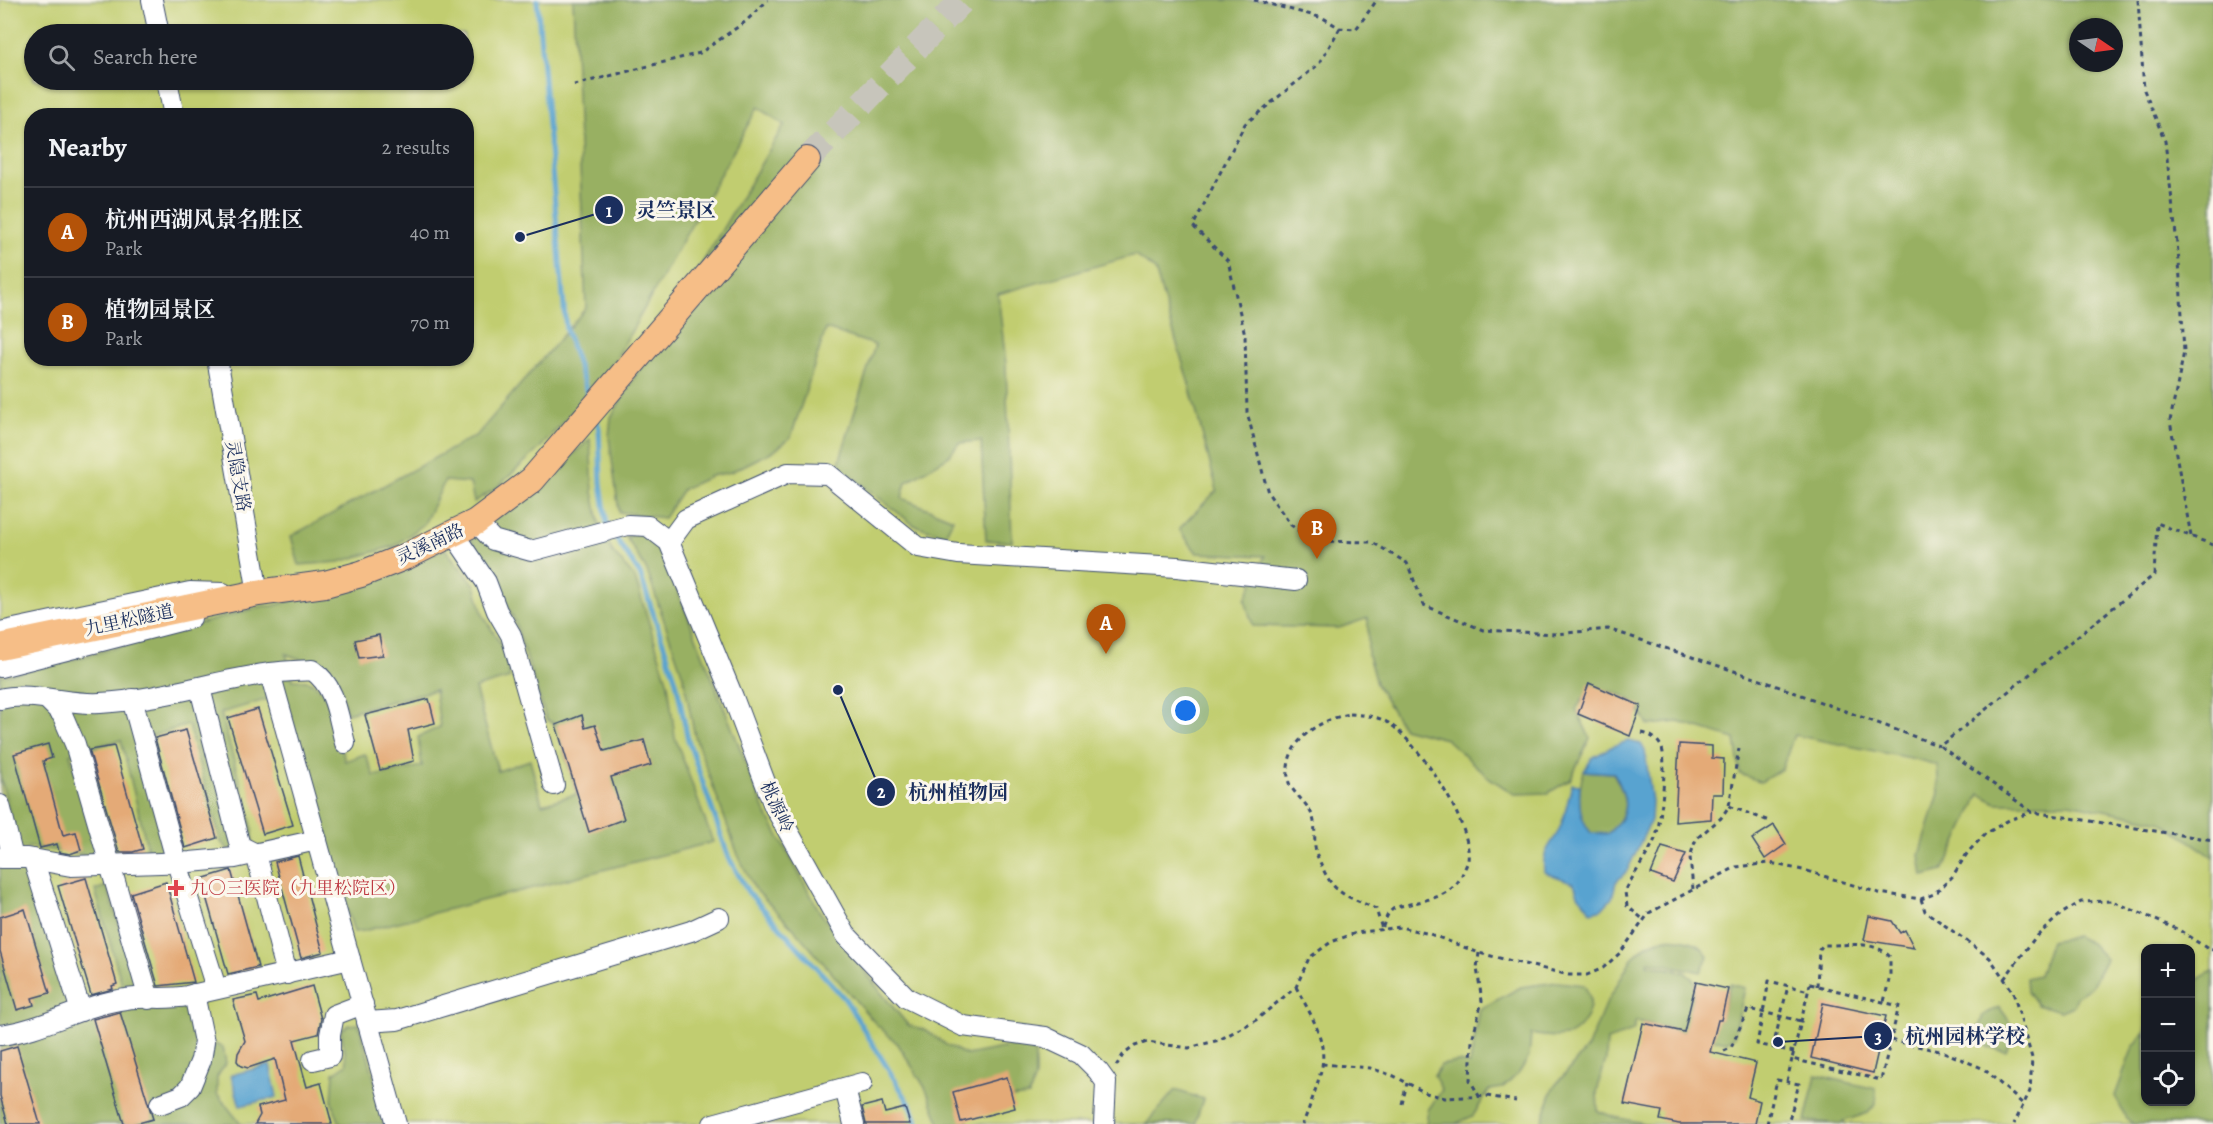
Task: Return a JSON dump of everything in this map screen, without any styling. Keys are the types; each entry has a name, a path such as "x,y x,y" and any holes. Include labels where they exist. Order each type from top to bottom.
{"main road":[{"name":"灵溪南路","path":"258,593 325,584 361,574 407,556 476,522 532,480 807,160"},
{"name":"九里松隧道","path":"0,647 258,593"}],"street":[{"path":"152,0 157,24"},
{"path":"169,90 172,108"},
{"name":"灵隐支路","path":"218,366 258,593"},
{"path":"476,522 493,540 531,552 628,525 648,526 669,542 686,519 788,473 828,474 918,547 958,554 1177,567 1296,580"},
{"path":"453,533 486,582 497,610 511,635 554,785"},
{"name":"桃源岭","path":"669,542 733,697 774,806 846,935 907,998 963,1026 1045,1037 1081,1054 1106,1082"},
{"path":"0,632 190,592 258,593"},
{"path":"0,667 186,620 258,593"},
{"path":"0,699 27,697 99,703 157,697 270,673 312,669 321,675 331,691 345,743"},
{"path":"270,673 396,1124"},
{"path":"200,688 240,846 256,854 287,974"},
{"path":"132,699 177,862 216,988"},
{"path":"48,700 62,714 75,744 149,999"},
{"path":"0,805 6,858 33,859 71,866 177,862 256,854 317,840"},
{"path":"33,859 81,1011"},
{"path":"312,1060 330,1056 330,1035 334,1015 365,1013 397,1020 692,931 719,918"},
{"path":"0,1035 29,1030 81,1011 127,999 169,999 350,959"},
{"path":"160,1104 182,1096 190,1087 201,1060 204,1042 194,994"},
{"path":"1104,1124 1106,1082"},
{"path":"713,1124 853,1085 854,1124"}],"path":[{"path":"574,85 700,53 745,21 768,0"},
{"path":"1254,0 1323,18 1340,28 1356,30 1377,0"},
{"path":"2138,0 2144,90 2165,141 2179,261 2184,352 2170,421 2192,537"},
{"path":"1340,28 1319,64 1245,124 1193,226 1228,261 1245,335 1246,412 1268,493 1291,525 1312,541 1372,542 1407,563 1424,605 1483,630 1556,634 1608,629 1758,679 1940,746 2032,812 2213,840"},
{"path":"1940,746 2154,575 2157,523 2213,545"},
{"path":"1350,714 1378,718 1389,723 1402,734 1432,769 1449,797 1466,840 1468,860 1452,890 1445,894 1397,906 1390,911 1382,929 1376,909 1334,888 1316,852 1312,814 1290,784 1289,758 1293,748 1322,723 1337,716 1350,714"},
{"path":"1642,733 1653,736 1662,747 1664,765 1661,814 1656,838 1624,892 1627,906 1644,920"},
{"path":"1694,889 1690,856 1696,839 1730,806 1739,748"},
{"path":"1730,806 1769,821"},
{"path":"1106,1082 1124,1055 1135,1046 1148,1042 1189,1048 1219,1040 1256,1020 1296,987 1309,958 1331,942 1356,933 1400,927 1430,934 1479,953 1569,975 1587,975 1603,968 1620,953 1649,913 1736,867 1770,863 1807,871 1879,893 1921,899 1934,894 1952,877 1968,852 1985,834 2010,820 2032,812"},
{"path":"1921,899 1925,911 1990,958 2013,992 2032,1058 2030,1091 2014,1124"},
{"path":"2004,979 2034,939 2061,914 2081,902 2112,901 2179,930 2213,950"},
{"path":"1817,986 1819,950 1823,945 1855,944 1875,948 1890,957 1890,975 1884,1002"},
{"path":"1479,953 1477,968 1482,1001 1472,1040 1470,1080 1479,1096"},
{"path":"1794,1052 1757,1044 1769,981 1809,991"},
{"path":"1786,1081 1810,984 1899,1006 1881,1080 1792,1059"},
{"path":"1773,1047 1788,986"},
{"path":"1296,987 1314,1022 1321,1044 1322,1064 1303,1124"},
{"path":"1724,1051 1731,1048 1749,1008 1802,1021"},
{"path":"1890,1040 1944,1052 1984,1069 2024,1105"},
{"path":"1322,1064 1370,1068 1394,1076 1426,1093 1445,1098 1479,1096 1516,1101"},
{"path":"1767,1124 1777,1080 1798,1084 1788,1124"},
{"path":"1402,1104 1407,1083"}],"green space":[{"path":"0,0 2213,0 2213,1124 0,1124"},
{"path":"573,0 2213,0 2213,857 2162,822 2070,803 1996,803 1980,794 1943,871 1923,876 1920,855 1939,793 1937,765 1794,735 1782,769 1761,782 1740,774 1735,739 1678,722 1648,725 1631,701 1619,694 1601,691 1589,690 1576,709 1590,738 1570,780 1548,793 1514,794 1488,777 1446,739 1403,728 1376,684 1368,655 1368,618 1339,628 1253,626 1245,600 1265,556 1197,553 1179,529 1217,490 1189,384 1155,270 1135,255 998,294 1006,364 1012,542 986,540 981,441 959,443 948,457 906,482 902,498 953,519 945,535 914,525 838,466 875,345 826,329 791,437 775,450 731,472 711,476 683,489 664,518 619,512 609,437 611,417 784,125 758,107 609,371 539,449 495,489 474,502 470,483 445,481 424,524 395,546 339,562 299,565 291,536 477,435 586,308"},
{"path":"590,439 593,492 599,522 612,551 635,578 668,684 675,737 713,842 354,932 286,706 268,699 221,713 253,830 253,846 229,850 221,842 188,725 138,740 168,853 149,855 121,740 70,754 100,855 31,847 18,849 0,775 0,676 68,661 263,606 273,606 396,570 444,548 475,585 483,615 506,653 510,678 475,688 498,771 530,760 542,804 577,794 556,725 546,719 514,619 470,537 543,482","holes":["286,654 327,669 337,680 347,713 435,690 440,727 418,737 422,766 374,776 365,754 345,761 334,718 325,697 312,683 293,680"]},
{"path":"641,534 649,538 663,554 765,811 820,912 908,1025 927,1031 948,1046 967,1055 1023,1044 1035,1054 1035,1078 1029,1096 964,1103 968,1124 940,1124 926,1089 898,1044 875,1023 794,929 754,888 738,855 695,737 683,676 647,571 626,537"},
{"path":"1584,771 1613,773 1622,790 1625,805 1623,813 1615,827 1607,834 1591,833 1580,811 1579,796"},
{"path":"22,864 31,869 76,1007 188,1006 214,1044 223,1047 226,1063 217,1077 217,1094 241,1124 0,1124 0,866"},
{"path":"107,886 139,988 124,992 95,890"},
{"path":"2076,936 2091,943 2106,959 2091,987 2076,997 2075,1005 2061,1011 2037,1005 2027,991 2026,978 2039,975 2051,941"},
{"path":"1666,938 1695,943 1708,956 1701,972 1649,961 1648,964 1684,972 1696,982 1689,1014 1720,1020 1730,984 1745,988 1734,1037 1726,1042 1636,1021 1633,1031 1607,1040 1606,1059 1597,1092 1598,1111 1648,1124 1541,1124 1553,1088 1588,1047 1603,1010 1632,958 1648,944"},
{"path":"2213,971 2213,1124 2133,1124 2126,1118 2115,1096 2133,1047 2141,1037 2141,1106 2195,1106 2195,983"},
{"path":"1557,982 1584,985 1587,990 1590,999 1589,1010 1580,1027 1565,1036 1531,1034 1529,1057 1519,1073 1502,1088 1489,1090 1473,1116 1455,1124 1426,1124 1428,1110 1442,1090 1434,1076 1441,1065 1458,1062 1470,1064 1480,1009 1521,987"},
{"path":"1999,1007 2012,1028 2006,1051 1989,1048 1976,1036 1983,1015"},
{"path":"359,1024 387,1124 340,1124 332,1102 334,1073 347,1064 341,1031 348,1025"},
{"path":"1816,1075 1876,1089 1876,1104 1868,1113 1844,1121 1843,1124 1805,1121"},
{"path":"1175,1090 1203,1099 1195,1124 1146,1124"}],"water":[{"path":"1628,741 1641,744 1645,751 1652,802 1651,820 1627,871 1616,882 1612,898 1602,909 1592,912 1578,895 1574,883 1544,872 1544,859 1560,827 1572,784 1580,785 1581,810 1584,822 1591,833 1607,834 1620,820 1625,805 1622,790 1614,773 1584,771 1592,758 1613,746"},
{"path":"270,1065 277,1097 240,1106 231,1075"}],"building":[{"path":"379,635 383,655 359,658 355,640"},
{"path":"1589,683 1641,706 1630,736 1578,714"},
{"path":"429,699 435,723 408,730 414,761 380,770 365,715"},
{"path":"258,709 293,825 263,834 228,718"},
{"path":"582,715 585,728 595,725 604,751 644,740 651,765 611,777 624,819 589,832 556,725"},
{"path":"186,730 217,838 185,848 155,738"},
{"path":"48,744 52,758 43,761 63,835 76,832 81,850 70,854 59,852 57,844 40,848 14,754"},
{"path":"1679,744 1712,746 1712,758 1724,759 1723,794 1712,794 1711,819 1675,822"},
{"path":"114,746 143,849 133,852 119,852 89,750"},
{"path":"1774,825 1786,844 1765,859 1752,839"},
{"path":"1662,847 1686,854 1673,882 1651,874"},
{"path":"298,856 323,952 301,958 275,862"},
{"path":"231,870 258,967 228,974 201,879"},
{"path":"86,878 117,984 112,986 113,989 91,995 58,886"},
{"path":"166,882 194,982 158,986 131,893"},
{"path":"25,909 50,993 32,998 34,1005 17,1010 0,951 0,917"},
{"path":"1869,916 1892,921 1900,933 1905,930 1914,948 1864,940"},
{"path":"1696,982 1728,989 1710,1052 1756,1063 1748,1097 1760,1101 1755,1124 1679,1124 1660,1120 1662,1111 1624,1104 1643,1023 1684,1032"},
{"path":"312,986 321,1019 318,1034 294,1040 307,1087 321,1083 332,1124 255,1124 260,1115 258,1107 285,1100 275,1059 248,1068 241,1066 237,1061 238,1053 245,1041 233,1000 257,995 259,1002"},
{"path":"1823,1003 1886,1016 1873,1073 1811,1058"},
{"path":"120,1012 153,1119 135,1124 124,1124 93,1019"},
{"path":"17,1046 40,1124 8,1124 0,1096 0,1051"},
{"path":"1007,1077 1015,1108 961,1122 953,1092"},
{"path":"882,1102 885,1113 905,1108 910,1124 866,1124 862,1107"}],"waterway":[{"path":"537,0 566,330 590,401"},
{"path":"596,418 599,428 601,483 607,525 640,574 676,681 688,740 729,858 748,892 845,999 911,1106 918,1124"}],"tunnel":[{"path":"807,160 963,0"}],"place":[{"name":"灵竺景区","path":"520,237"},
{"name":"植物园景区","path":"1317,559"},
{"name":"杭州西湖风景名胜区","path":"1106,654"},
{"name":"杭州植物园","path":"838,690"},
{"name":"九〇三医院（九里松院区）","path":"176,888"},
{"name":"杭州园林学校","path":"1778,1042"}]}
